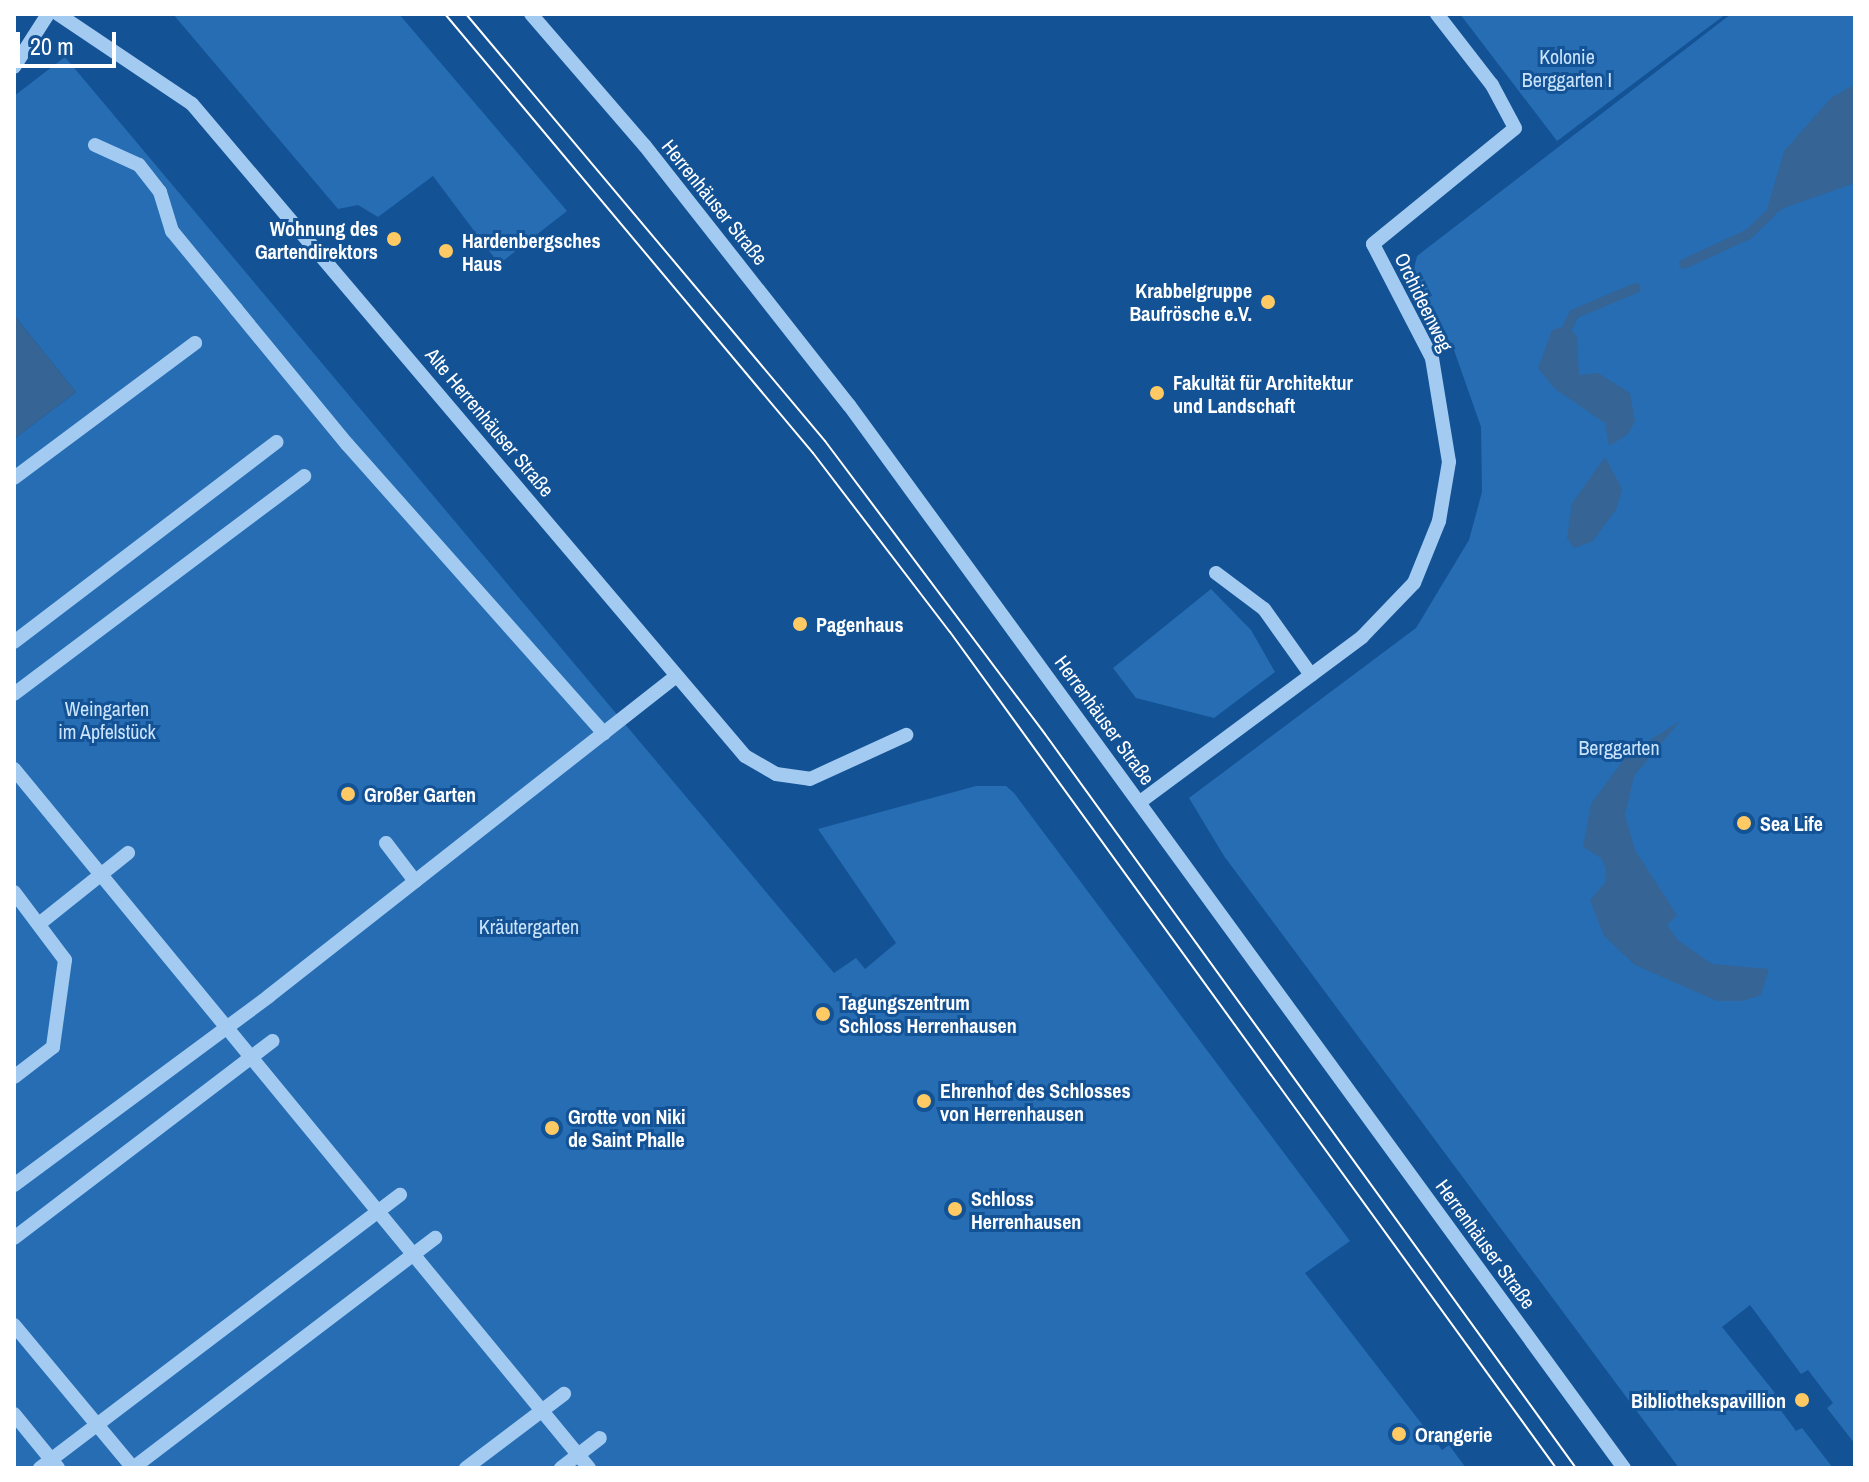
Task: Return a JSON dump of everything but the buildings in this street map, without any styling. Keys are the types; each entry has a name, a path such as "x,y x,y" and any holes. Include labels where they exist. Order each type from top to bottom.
{"street":[{"path":"14,67 48,14"},
{"name":"Alte Herrenhäuser Straße","path":"58,14 192,104 360,297 675,677 745,756 776,774 810,779 906,735"},
{"name":"Herrenhäuser Straße","path":"531,14 653,156 849,405 1624,1468"},
{"name":"Orchideenweg","path":"1140,802 1362,637 1414,583 1439,521 1449,462 1432,358 1373,244 1515,128 1492,85 1437,14"},
{"path":"95,145 139,165 160,192 172,231 226,298 347,444 604,733"},
{"path":"14,478 195,343"},
{"path":"14,642 277,442"},
{"path":"14,694 304,476"},
{"path":"1216,573 1264,609 1311,675"},
{"path":"14,1185 253,1003 269,996 675,677"},
{"path":"14,769 589,1468"},
{"path":"386,843 415,881"},
{"path":"39,924 128,853"},
{"path":"14,892 65,960 53,1047 14,1077"},
{"path":"14,1238 273,1041"},
{"path":"14,1414 50,1465 97,1425 400,1195"},
{"path":"14,1325 133,1468 435,1238"},
{"path":"466,1468 564,1394"},
{"path":"561,1468 600,1438"}],"green space":[{"path":"173,14 399,14 567,211 499,264 433,176 378,217 358,205 338,209"},
{"name":"Kolonie Berggarten I","path":"1460,14 1726,14 1557,141"},
{"name":"Berggarten","path":"1731,14 1855,14 1855,1444 1827,1408 1833,1403 1808,1370 1801,1374 1750,1305 1722,1327 1775,1393 1771,1397 1796,1431 1802,1428 1833,1468 1679,1468 1224,856 1189,798 1416,628 1469,540 1482,492 1481,427 1454,350 1412,277 1417,256"},
{"name":"Großer Garten","path":"65,57 834,973 856,958 865,969 896,943 818,829 976,786 1006,786 1014,793 1350,1241 1305,1273 1442,1450 1449,1445 1466,1468 14,1468 14,439 76,392 14,315 14,96"},
{"path":"1211,589 1251,630 1275,672 1214,718 1136,698 1113,668"}],"shaded area":[{"path":"1855,84 1855,183 1784,208 1763,223 1784,151 1831,98"},
{"path":"14,315 76,392 14,439"},
{"path":"1568,325 1577,337 1579,375 1598,373 1630,393 1635,421 1628,434 1609,446 1605,423 1555,389 1538,368 1552,330"},
{"path":"1605,457 1622,489 1617,508 1592,542 1574,548 1567,538 1572,503"},
{"path":"1680,721 1634,776 1625,815 1635,850 1677,915 1667,925 1678,940 1712,964 1769,969 1761,995 1742,1001 1717,1001 1635,965 1604,936 1590,900 1605,883 1606,869 1601,858 1583,847 1591,804 1627,755"}],"waterway":[{"path":"1684,264 1749,234 1771,213"},
{"path":"1564,334 1574,314 1636,288"}],"tram line":[{"path":"445,14 813,453 950,632 1556,1468"},
{"path":"466,14 825,441 1045,734 1576,1468"}],"place":[{"name":"Wohnung des Gartendirektors","path":"394,239"},
{"name":"Hardenbergsches Haus","path":"446,251"},
{"name":"Krabbelgruppe Baufrösche e.V.","path":"1268,302"},
{"name":"Fakultät für Architektur und Landschaft","path":"1157,393"},
{"name":"Pagenhaus","path":"800,624"},
{"name":"Großer Garten","path":"348,794"},
{"name":"Sea Life","path":"1744,823"},
{"name":"Tagungszentrum Schloss Herrenhausen","path":"823,1014"},
{"name":"Ehrenhof des Schlosses von Herrenhausen","path":"924,1101"},
{"name":"Grotte von Niki de Saint Phalle","path":"552,1128"},
{"name":"Schloss Herrenhausen","path":"955,1209"},
{"name":"Bibliothekspavillion","path":"1802,1400"},
{"name":"Orangerie","path":"1399,1434"}],"park label":[{"name":"Weingarten im Apfelstück","path":"107,720"},
{"name":"Kräutergarten","path":"529,926"}]}
